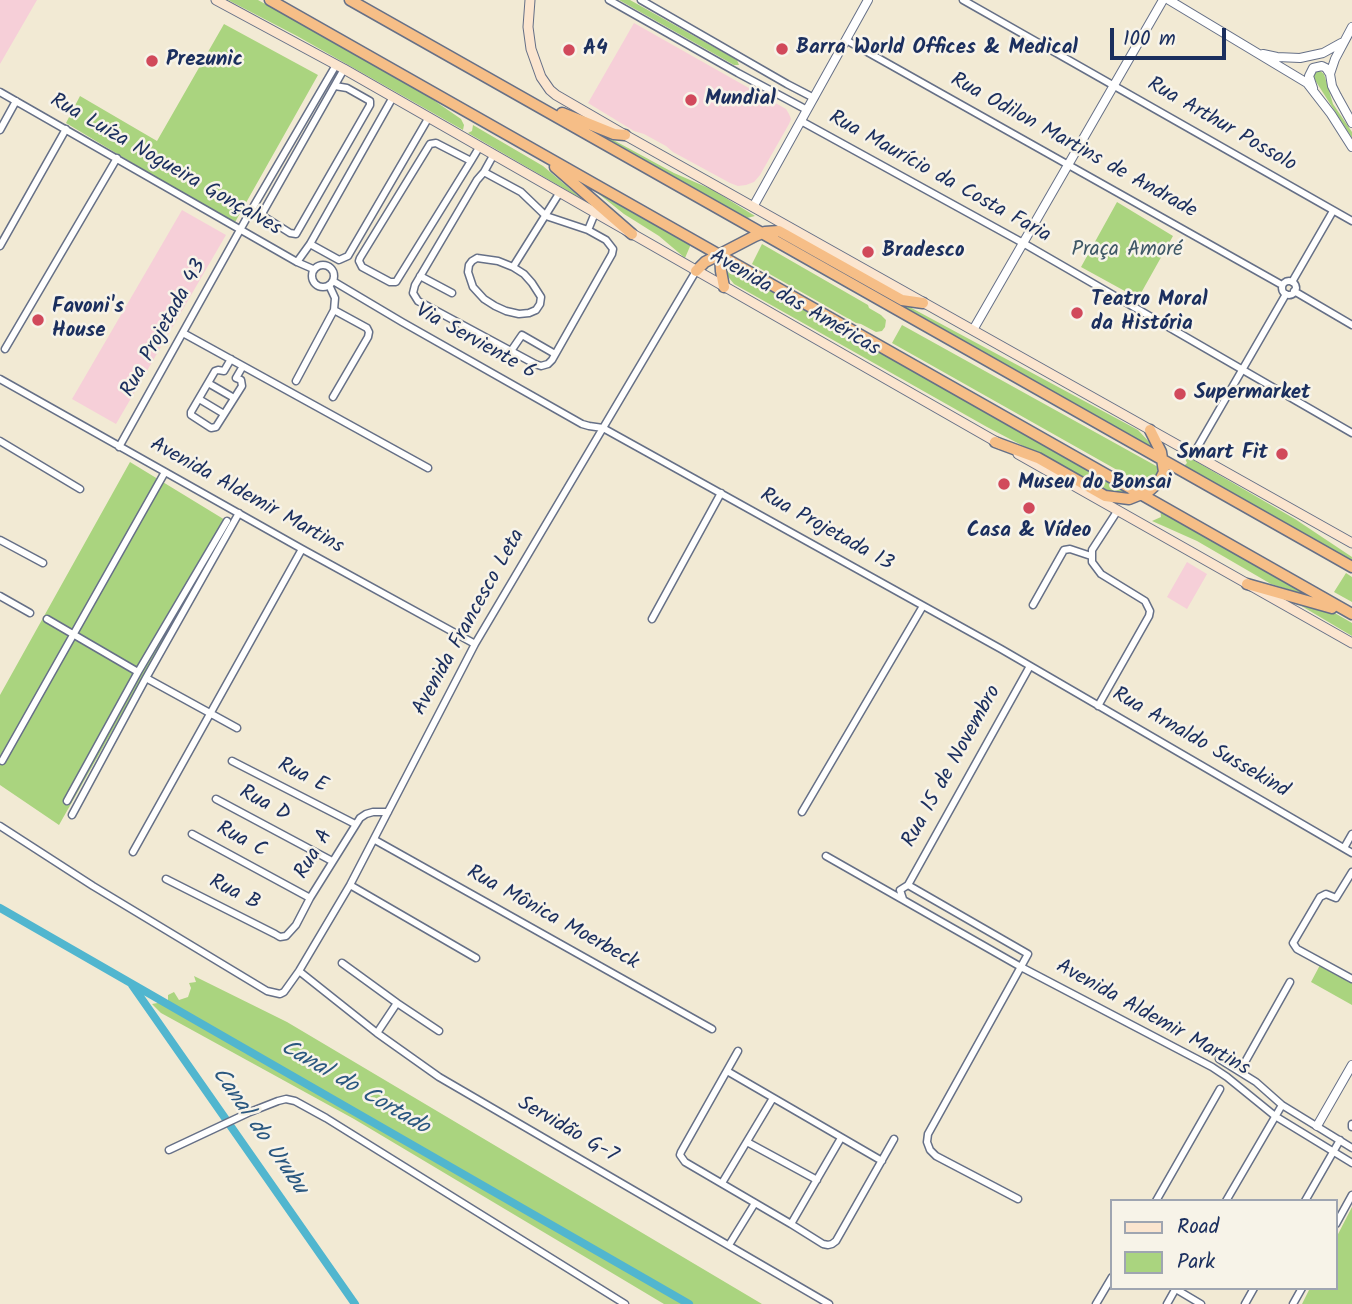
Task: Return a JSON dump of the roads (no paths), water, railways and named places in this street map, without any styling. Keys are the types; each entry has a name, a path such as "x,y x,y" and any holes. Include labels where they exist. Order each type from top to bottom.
{"highway":[{"name":"Avenida das Américas","path":"270,0 1351,614"},
{"path":"350,0 1352,567"},
{"path":"538,106 548,107 614,134 625,135"},
{"path":"537,152 632,234"},
{"path":"696,271 705,262 762,233 779,231 902,300 923,303"},
{"path":"720,255 724,287"},
{"path":"995,442 1038,458 1105,496 1129,499 1143,495 1162,478 1164,461 1150,430"},
{"path":"1247,584 1351,614"}],"main road":[{"name":"Avenida das Américas","path":"216,0 429,117 995,442 1352,643"},
{"path":"530,0 528,32 531,49 545,84 562,99 1352,543"}],"street":[{"path":"610,0 807,110"},
{"path":"641,0 814,98"},
{"path":"753,207 868,0"},
{"name":"Rua Arthur Possolo","path":"963,0 1352,221"},
{"path":"973,330 1163,0"},
{"path":"1170,0 1297,76 1314,90"},
{"path":"1330,74 1352,27"},
{"name":"Rua Odilon Martins de Andrade","path":"846,40 1282,285"},
{"path":"1254,51 1276,57 1300,58 1323,53 1344,42"},
{"path":"335,86 347,88 370,101 370,105 296,234 290,233 263,216 263,212 335,86 340,67"},
{"name":"Rua Projetada 43","path":"120,447 241,229 340,67"},
{"path":"1352,121 1332,86 1326,68 1315,67 1311,70 1309,79 1314,90 1352,147"},
{"path":"778,94 785,92 787,84"},
{"name":"Rua Luíza Nogueira Gonçalves","path":"0,92 313,269"},
{"path":"297,262 310,244 393,97"},
{"path":"0,130 16,101"},
{"path":"310,244 338,260 348,256 429,117"},
{"name":"Rua Maurício da Costa Faria","path":"801,121 1023,243 1352,433"},
{"path":"0,246 66,129"},
{"path":"471,161 436,143 430,144 360,258 362,267 390,282 396,282 471,161 480,146"},
{"path":"484,172 520,192 546,216 588,230 610,244 613,249 548,365 541,366 511,351 418,301 413,293 420,276 494,154"},
{"path":"5,349 117,158"},
{"path":"513,267 561,192"},
{"path":"1292,282 1333,211"},
{"path":"588,230 596,213"},
{"path":"477,258 498,261 513,267 533,283 541,297 536,310 519,314 495,306 473,288 468,272 469,265 477,258"},
{"path":"296,381 334,310 335,298 331,283 334,273 330,267 319,265 313,269 311,277 314,284 321,287 331,283"},
{"name":"Avenida Francesco Leta","path":"0,826 267,991 279,994 288,988 375,840 475,644 696,271"},
{"path":"420,276 452,293"},
{"path":"1286,294 1282,285 1292,282"},
{"path":"1292,282 1294,291"},
{"name":"Via Serviente 6","path":"331,283 582,424 603,428"},
{"path":"1286,294 1294,291"},
{"path":"1294,291 1352,325"},
{"path":"1193,454 1286,294"},
{"path":"333,397 369,332 367,328 334,310"},
{"path":"183,333 428,468"},
{"path":"511,351 522,335 555,354"},
{"path":"224,371 231,359"},
{"path":"236,378 243,366"},
{"path":"215,371 224,371 236,378 242,383 216,426 211,428 191,415 215,371"},
{"name":"Avenida Aldemir Martins","path":"0,379 475,644"},
{"path":"208,383 234,398"},
{"path":"199,399 224,414"},
{"name":"Rua Projetada 13","path":"603,428 1030,666"},
{"path":"0,441 80,489"},
{"path":"2,761 165,472"},
{"path":"652,619 721,493"},
{"path":"1098,706 1150,611 1145,601 1096,569 1092,562 1093,550 1118,510"},
{"path":"72,815 239,513"},
{"path":"67,801 138,672 227,521"},
{"path":"0,540 43,563"},
{"path":"133,852 302,549"},
{"path":"1033,605 1064,550 1070,549 1091,556"},
{"path":"0,596 30,613"},
{"path":"802,812 923,606"},
{"path":"47,619 138,672"},
{"name":"Rua Arnaldo Sussekind","path":"1030,666 1352,853"},
{"name":"Rua 15 de Novembro","path":"908,884 1030,666"},
{"path":"146,678 237,728"},
{"name":"Rua E","path":"232,761 355,824"},
{"name":"Rua D","path":"216,799 332,861"},
{"name":"Rua A","path":"286,936 296,925 355,824 366,814 388,812"},
{"name":"Rua C","path":"192,834 310,898"},
{"path":"1344,848 1352,834"},
{"name":"Rua Mônica Moerbeck","path":"375,840 712,1029"},
{"name":"Avenida Aldemir Martins","path":"826,856 1021,967 1212,1068 1275,1116 1352,1163"},
{"path":"1352,872 1336,898 1326,894 1320,897 1293,943 1297,949 1352,979"},
{"name":"Rua B","path":"166,879 281,937 286,936"},
{"path":"903,900 900,890 908,884"},
{"name":"Avenida Aldemir Martins","path":"908,884 1028,954 1021,967"},
{"path":"350,885 476,958"},
{"path":"342,962 439,1031"},
{"path":"1018,1199 936,1156 927,1142 1021,967"},
{"name":"Servidão G-7","path":"299,971 377,1033 439,1077 829,1304"},
{"path":"1240,1072 1290,982"},
{"path":"377,1033 397,1003"},
{"path":"738,1051 680,1156 685,1162 823,1244 836,1241 894,1139"},
{"name":"Avenida Aldemir Martins","path":"1219,1059 1282,1105 1352,1148"},
{"path":"1317,1126 1352,1065"},
{"path":"727,1070 881,1161"},
{"path":"1157,1199 1220,1088"},
{"path":"722,1183 773,1098"},
{"path":"169,1150 278,1101 295,1101 625,1304"},
{"path":"1227,1199 1282,1105"},
{"path":"791,1224 841,1138"},
{"path":"1306,1199 1340,1140"},
{"path":"747,1142 817,1180"},
{"path":"1338,1220 1352,1195"},
{"path":"729,1245 755,1203"},
{"path":"1096,1304 1110,1280"},
{"path":"1178,1290 1201,1304"}],"waterway":[{"name":"Canal do Cortado","path":"0,908 689,1304"},
{"name":"Canal do Urubu","path":"132,985 355,1304"}],"place":[{"name":"Barra World Offices & Medical","path":"782,49"},
{"name":"A4","path":"569,50"},
{"name":"Prezunic","path":"152,61"},
{"name":"Mundial","path":"691,100"},
{"name":"Bradesco","path":"868,252"},
{"name":"Teatro Moral da História","path":"1077,313"},
{"name":"Favoni's House","path":"38,320"},
{"name":"Supermarket","path":"1180,394"},
{"name":"Smart Fit","path":"1282,454"},
{"name":"Museu do Bonsai","path":"1004,484"},
{"name":"Casa & Vídeo","path":"1029,508"}],"park label":[{"name":"Praça Amoré","path":"1127,251"}]}
